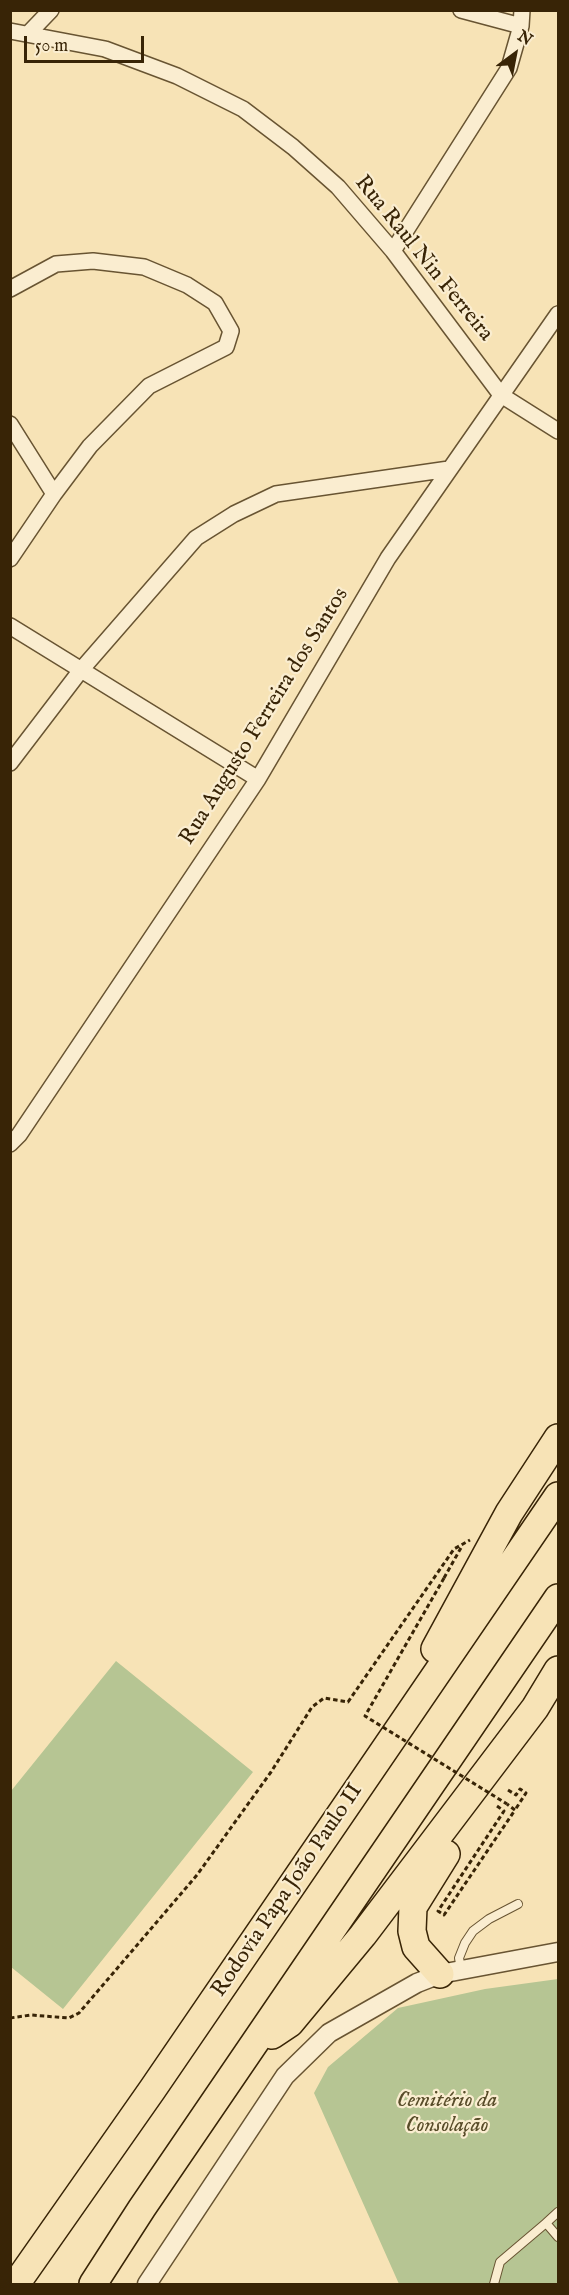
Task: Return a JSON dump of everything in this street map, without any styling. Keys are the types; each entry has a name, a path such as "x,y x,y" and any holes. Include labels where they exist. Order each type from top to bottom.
{"highway":[{"path":"359,1787 394,1717 441,1639 508,1513 558,1438"},
{"name":"Rodovia Papa João Paulo II","path":"16,2284 159,2080 558,1496"},
{"path":"93,2284 142,2208 558,1598"},
{"path":"450,1972 416,1947 412,1931 413,1907 425,1885 494,1781 558,1670"},
{"path":"253,2047 290,2023 297,2015 363,1935 535,1708"}],"street":[{"path":"28,34 51,10"},
{"path":"393,251 509,68 522,18 461,10"},
{"name":"Rua Raul Nin Ferreira","path":"10,31 105,49 177,76 243,109 293,147 338,187 393,251 501,395"},
{"path":"10,289 56,264 93,261 144,267 187,285 215,303 231,331 226,347 149,386 90,446 10,559"},
{"name":"Rua Augusto Ferreira dos Santos","path":"10,1144 19,1135 258,779 388,558 558,314"},
{"path":"501,395 558,431"},
{"path":"10,423 54,494"},
{"path":"10,763 81,670 196,538 234,514 276,494 449,469"},
{"path":"10,626 258,779"},
{"path":"147,2284 285,2076 329,2033 417,1983 450,1972 558,1952"}],"lane":[{"path":"450,1972 473,1931 489,1919 518,1904"},
{"path":"494,2284 500,2262 558,2212"},
{"path":"546,2223 558,2237"}],"path":[{"path":"10,2018 31,2015 69,2018 79,2013 197,1875 271,1772 312,1707 324,1698 348,1702 454,1549 472,1538"},
{"path":"463,1545 365,1716 515,1810"},
{"path":"497,1806 504,1811 438,1911 444,1915 526,1793 520,1789 516,1795 508,1790"}],"green space":[{"path":"116,1661 253,1772 63,2009 11,1967 11,1791"},
{"name":"Cemitério da Consolação","path":"558,1979 558,2284 399,2284 314,2093 328,2067 398,2008 485,1989"}]}
